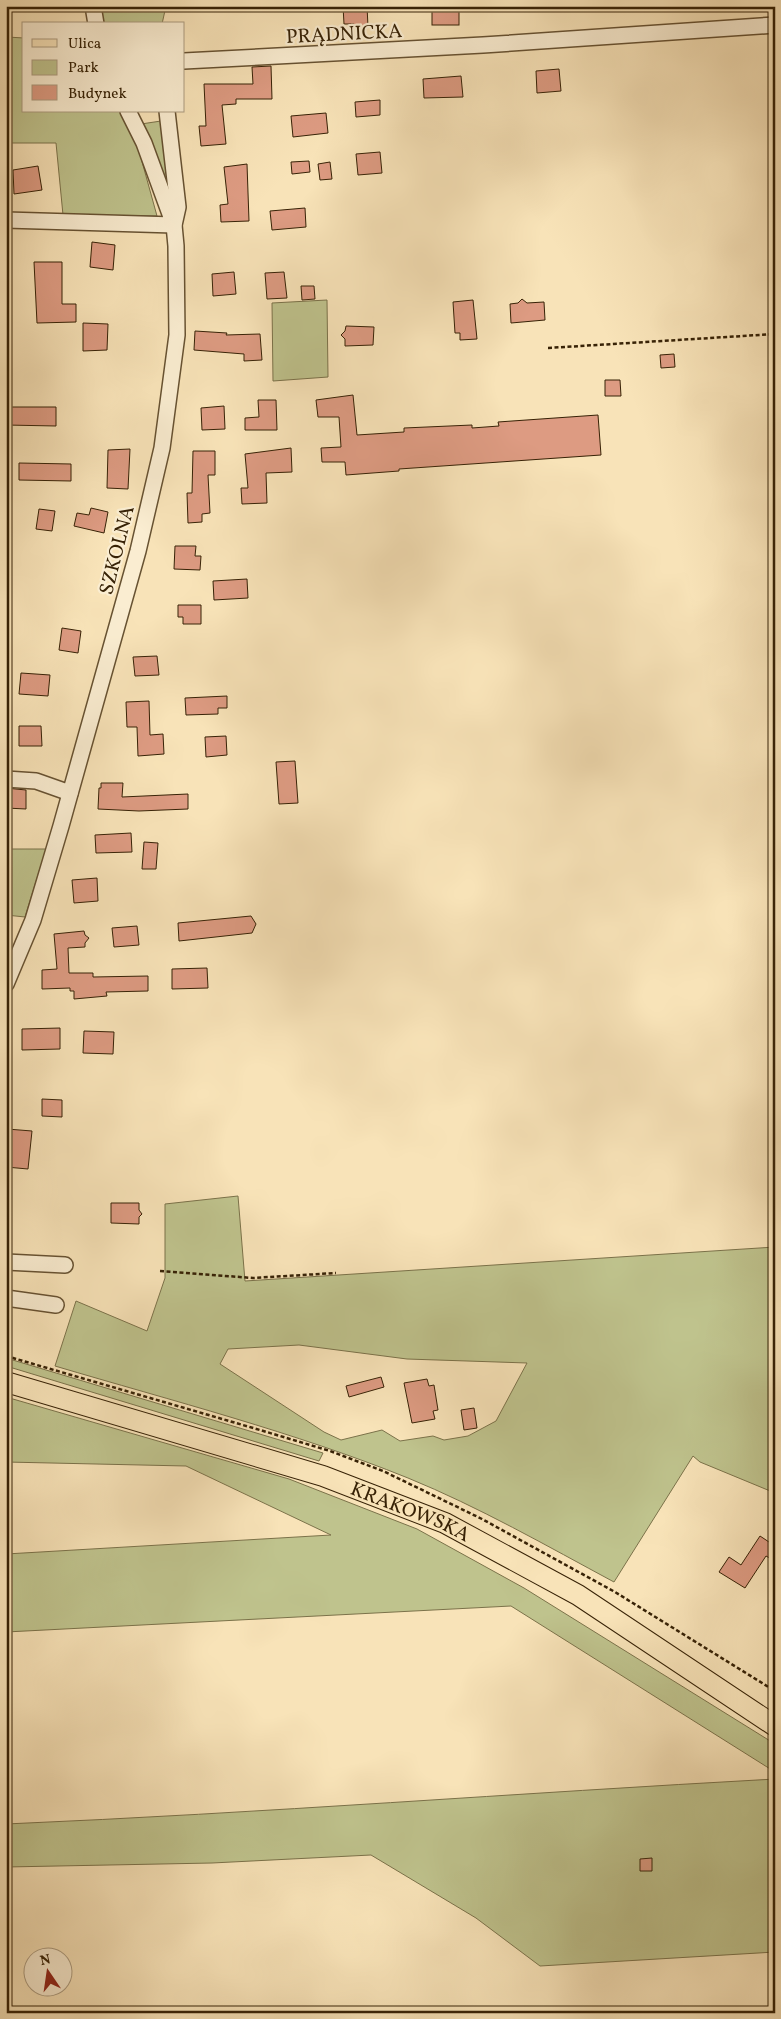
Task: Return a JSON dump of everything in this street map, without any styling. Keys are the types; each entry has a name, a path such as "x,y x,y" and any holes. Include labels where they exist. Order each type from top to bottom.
{"main road":[{"name":"KRAKOWSKA","path":"6,1382 322,1476 446,1523 578,1596 775,1726"}],"street":[{"path":"93,6 96,22"},
{"name":"PRĄDNICKA","path":"185,61 437,48 775,25"},
{"path":"6,220 174,225 144,143 128,112"},
{"name":"SZKOLNA","path":"6,984 33,920 138,551 162,448 177,335 174,225 178,207 167,112"},
{"path":"6,779 36,781 70,792"},
{"path":"6,1262 65,1265"},
{"path":"6,1298 56,1304"}],"path":[{"path":"548,348 775,334"},
{"path":"160,1271 253,1278 336,1273"}],"green space":[{"path":"100,6 166,6 162,22 103,22"},
{"path":"7,37 22,38 22,112 121,112 138,147 157,216 63,215 56,143 10,143"},
{"path":"161,121 169,195 141,124"},
{"path":"327,300 328,377 273,381 272,303"},
{"path":"6,849 46,849 25,917 6,915"},
{"path":"238,1196 245,1281 775,1247 775,1493 700,1462 693,1456 614,1582 487,1514 434,1489 365,1461 277,1432 55,1366 76,1301 147,1331 165,1278 165,1204","holes":["299,1345 407,1359 527,1363 496,1421 468,1436 444,1440 433,1436 400,1441 382,1430 341,1440 324,1432 220,1364 228,1349"]},
{"path":"6,1358 323,1453 319,1461 6,1366"},
{"path":"6,1397 289,1479 417,1529 524,1588 775,1744 775,1772 511,1606 6,1632 6,1554 331,1535 186,1466 6,1462"},
{"path":"775,1779 775,1952 540,1966 476,1918 371,1855 212,1863 6,1867 6,1824"}],"building":[{"path":"343,6 367,6 368,27 354,27 354,24 344,24"},
{"path":"432,6 459,6 459,25 432,25"},
{"path":"271,66 272,99 236,99 236,104 222,105 226,144 201,146 199,126 206,126 204,84 253,84 252,67"},
{"path":"559,69 561,91 537,93 536,71"},
{"path":"461,76 463,97 424,98 423,79"},
{"path":"380,100 380,115 356,117 355,102"},
{"path":"326,113 328,133 293,137 291,116"},
{"path":"380,152 382,173 358,175 356,154"},
{"path":"309,161 310,172 292,174 291,162"},
{"path":"330,162 332,179 320,180 318,164"},
{"path":"247,164 249,221 221,222 220,205 228,204 224,167"},
{"path":"38,166 42,190 14,194 13,170"},
{"path":"305,208 306,227 272,230 270,211"},
{"path":"92,242 115,245 113,270 90,267"},
{"path":"34,262 62,262 62,304 76,304 76,322 37,323"},
{"path":"234,272 236,294 213,296 212,274"},
{"path":"284,272 287,298 267,299 265,273"},
{"path":"301,286 314,286 315,299 302,300"},
{"path":"522,299 527,303 544,302 545,320 511,323 510,304 518,303"},
{"path":"473,300 477,339 460,340 460,333 455,333 453,302"},
{"path":"83,323 108,324 107,350 83,351"},
{"path":"346,326 374,327 373,345 345,346 345,339 341,335 345,331"},
{"path":"195,331 227,333 226,335 260,334 262,360 244,361 244,354 194,350"},
{"path":"674,354 675,367 661,368 660,355"},
{"path":"605,380 620,380 621,396 605,396"},
{"path":"353,395 357,435 404,432 404,428 472,425 472,428 499,426 498,422 598,415 601,455 399,469 399,471 346,475 345,462 322,462 321,448 341,447 339,417 318,417 316,400"},
{"path":"258,400 276,400 277,430 245,430 245,418 259,417"},
{"path":"224,406 225,429 202,430 201,408"},
{"path":"6,407 56,407 56,426 6,425"},
{"path":"291,448 292,472 266,473 267,503 242,504 241,488 248,488 245,454"},
{"path":"130,449 128,489 107,488 108,450"},
{"path":"193,451 215,451 215,475 208,475 210,513 202,514 202,522 188,523 187,493 192,493"},
{"path":"19,463 71,464 71,481 19,480"},
{"path":"91,508 108,512 104,533 74,526 77,513 89,515"},
{"path":"39,509 55,511 52,531 36,529"},
{"path":"175,546 196,546 195,556 201,556 200,570 174,569"},
{"path":"247,579 248,598 214,600 213,581"},
{"path":"178,605 201,605 201,624 183,624 183,617 178,617"},
{"path":"62,628 81,631 78,653 59,650"},
{"path":"157,656 159,675 135,676 133,657"},
{"path":"21,673 50,675 48,696 19,694"},
{"path":"227,696 227,708 218,708 218,714 186,715 185,698"},
{"path":"149,701 150,735 163,734 164,754 138,756 137,727 127,727 126,702"},
{"path":"19,726 41,726 42,746 19,746"},
{"path":"226,736 227,755 206,757 205,737"},
{"path":"295,761 298,803 279,804 276,762"},
{"path":"101,783 123,783 122,797 188,794 188,809 139,811 98,809"},
{"path":"6,788 26,790 26,809 6,808"},
{"path":"131,833 132,852 96,853 95,835"},
{"path":"144,842 158,843 156,869 142,869"},
{"path":"97,878 98,901 74,903 72,880"},
{"path":"251,916 256,924 252,933 179,941 178,923"},
{"path":"137,926 139,945 114,947 112,928"},
{"path":"84,931 85,935 89,938 85,943 85,947 68,948 69,973 93,973 93,977 148,976 148,991 106,992 107,996 74,999 74,991 70,991 70,988 42,989 42,970 57,969 54,934"},
{"path":"207,968 208,988 172,989 172,969"},
{"path":"60,1028 60,1049 22,1050 22,1029"},
{"path":"84,1031 114,1032 113,1054 83,1053"},
{"path":"42,1099 62,1100 62,1117 42,1116"},
{"path":"7,1129 32,1131 28,1169 6,1167"},
{"path":"111,1203 139,1203 139,1210 142,1214 139,1217 139,1224 111,1223"},
{"path":"381,1377 384,1387 349,1397 346,1386"},
{"path":"427,1379 429,1386 434,1385 438,1410 433,1411 435,1419 412,1423 404,1383"},
{"path":"474,1408 477,1428 464,1430 461,1410"},
{"path":"760,1536 775,1546 775,1561 766,1556 745,1588 719,1572 729,1557 741,1565"},
{"path":"652,1858 652,1871 640,1871 640,1859"}]}
